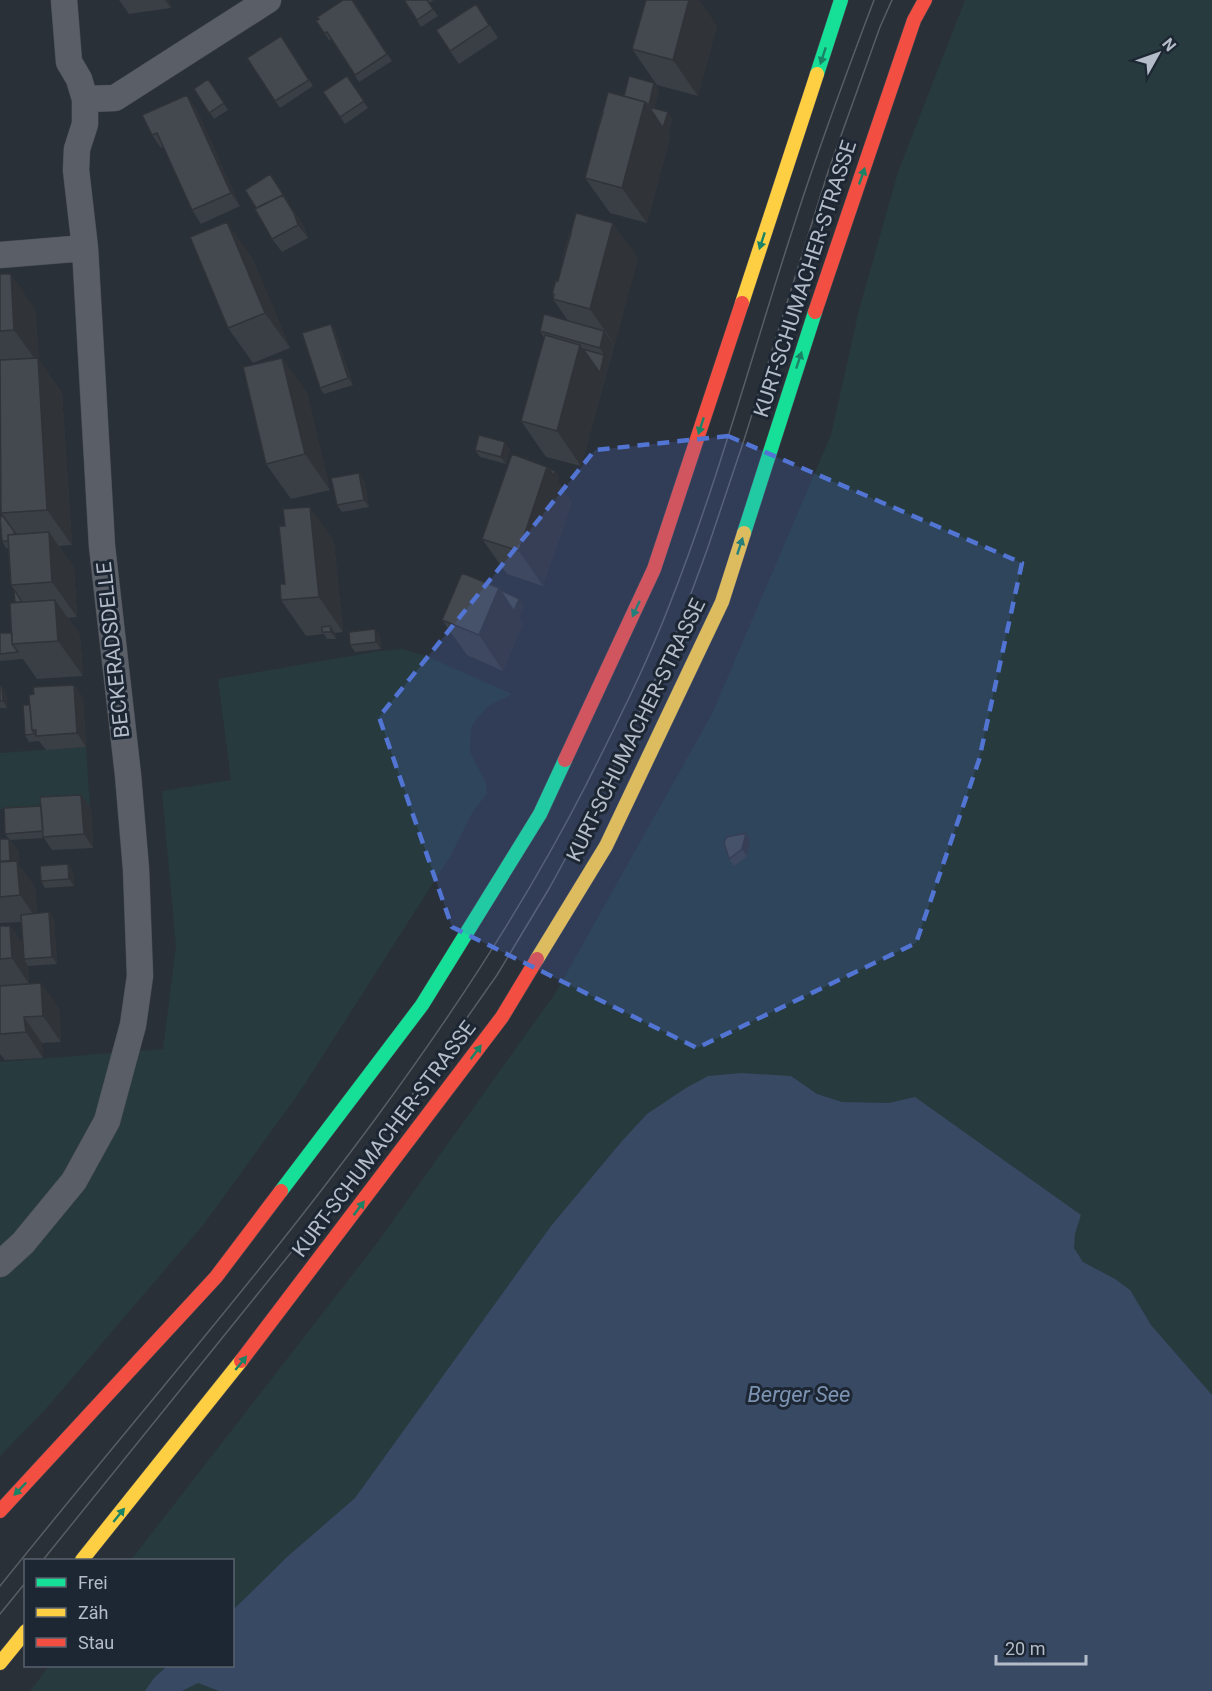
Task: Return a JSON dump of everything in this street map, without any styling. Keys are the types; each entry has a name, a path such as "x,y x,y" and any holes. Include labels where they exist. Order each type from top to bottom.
{"main road":[{"path":"0,1510 216,1277 422,1005 540,814 654,569 841,0"},
{"name":"KURT-SCHUMACHER-STRASSE","path":"83,1559 264,1333 502,1017 606,846 722,602 804,345 914,20 925,0"},
{"path":"0,1663 24,1633"}],"street":[{"name":"BECKERADSDELLE","path":"0,1264 22,1243 74,1181 107,1121 133,1025 140,976 136,869 102,546 84,248 76,170 77,149 84,124 85,99 79,79 69,62 64,0"},
{"path":"85,99 115,99 268,0"},
{"path":"0,255 84,248"}],"highlighted area":[{"path":"728,436 1022,563 979,760 916,943 697,1048 452,927 379,717 595,450"}],"green space":[{"path":"965,0 1212,0 1212,1691 30,1691 48,1667 234,1667 234,1559 132,1559 377,1243 556,992 712,714 831,435 859,310 898,172"},
{"path":"402,649 426,656 512,694 488,706 471,728 470,752 486,783 487,793 472,813 451,855 299,1093 204,1224 44,1411 0,1456 0,1062 163,1049 176,946 162,791 231,780 218,679"},
{"path":"86,747 90,808 0,809 0,753"}],"water":[{"name":"Berger See","path":"741,1073 791,1076 817,1094 842,1102 889,1103 915,1097 1081,1215 1075,1234 1074,1248 1083,1262 1130,1290 1151,1325 1212,1395 1212,1691 219,1691 198,1683 182,1691 145,1691 166,1667 234,1667 234,1609 287,1557 355,1498 551,1226 622,1141 647,1114 708,1076"}],"building":[{"path":"343,0 352,0 387,54 355,75 327,32 324,33 316,21 319,19 317,17"},
{"path":"404,0 427,0 433,9 417,20"},
{"path":"646,0 689,0 673,60 632,49"},
{"path":"476,4 489,25 450,51 436,30"},
{"path":"281,36 309,80 275,101 247,58"},
{"path":"347,76 364,101 340,117 323,92"},
{"path":"629,76 654,83 649,105 624,96"},
{"path":"208,79 224,103 209,113 194,89"},
{"path":"608,92 645,102 622,188 585,178"},
{"path":"187,95 231,193 192,210 157,133 152,135 142,115"},
{"path":"649,107 668,112 663,128"},
{"path":"270,174 288,202 283,195 256,208 245,190"},
{"path":"283,195 298,225 272,239 255,209"},
{"path":"576,213 613,223 590,309 553,299 554,294 552,294 556,280 558,281"},
{"path":"227,222 265,313 228,328 190,237"},
{"path":"569,234 571,234 563,257"},
{"path":"0,274 11,274 14,330 0,331"},
{"path":"544,314 604,331 600,348 540,331"},
{"path":"331,324 348,378 320,388 302,333"},
{"path":"545,335 580,345 557,431 521,421"},
{"path":"583,349 604,355 600,373"},
{"path":"38,358 47,510 1,513 0,360"},
{"path":"282,358 305,454 266,464 243,367"},
{"path":"479,435 505,442 501,457 475,450"},
{"path":"512,454 547,467 519,551 482,539"},
{"path":"359,473 364,500 337,505 331,478"},
{"path":"310,507 319,597 281,600 280,584 285,584 279,526 285,526 283,509"},
{"path":"3,516 16,534 8,535 8,541 2,541 0,517"},
{"path":"49,532 52,582 11,585 8,535"},
{"path":"462,573 499,588 479,635 442,620"},
{"path":"500,590 519,599 514,611"},
{"path":"15,591 22,602 15,602"},
{"path":"55,600 58,641 12,644 10,603"},
{"path":"330,626 331,632 322,632 322,627"},
{"path":"375,629 376,642 350,645 349,632"},
{"path":"0,633 12,633 12,644 18,652 0,654"},
{"path":"74,685 77,733 36,736 36,730 32,730 29,698 29,695 34,694 33,687"},
{"path":"0,686 2,686 3,701 0,701"},
{"path":"23,705 30,705 32,730 35,734 25,735"},
{"path":"81,795 84,834 43,837 40,797"},
{"path":"41,806 43,831 5,834 4,808"},
{"path":"746,833 742,849 729,859 724,842 727,837"},
{"path":"0,839 9,839 10,861 0,861"},
{"path":"17,861 20,895 0,897 0,862"},
{"path":"68,864 69,879 41,881 40,866"},
{"path":"49,912 52,957 24,959 21,915"},
{"path":"0,926 10,926 12,958 0,959"},
{"path":"41,983 43,1016 24,1017 26,1032 0,1034 0,986"}],"tram line":[{"path":"0,1586 314,1200 389,1100 460,999 526,894 586,785 631,694 671,601 720,461 803,197 874,0"},
{"path":"44,1559 356,1172 497,975 550,887 606,784 675,637 744,440 828,172 880,27 892,0"},
{"path":"0,1614 24,1584"}],"traffic: fast":[{"path":"817,74 841,0"},
{"path":"744,533 815,312"},
{"path":"281,1191 422,1005 540,814 565,760"}],"traffic: slow":[{"path":"742,303 817,74"},
{"path":"537,959 606,846 722,602 744,533"},
{"path":"83,1559 241,1361"},
{"path":"0,1663 24,1633"}],"traffic: jam":[{"path":"815,312 914,20 925,0"},
{"path":"565,760 654,569 742,303"},
{"path":"241,1361 502,1017 537,959"},
{"path":"0,1511 216,1277 281,1191"}]}
